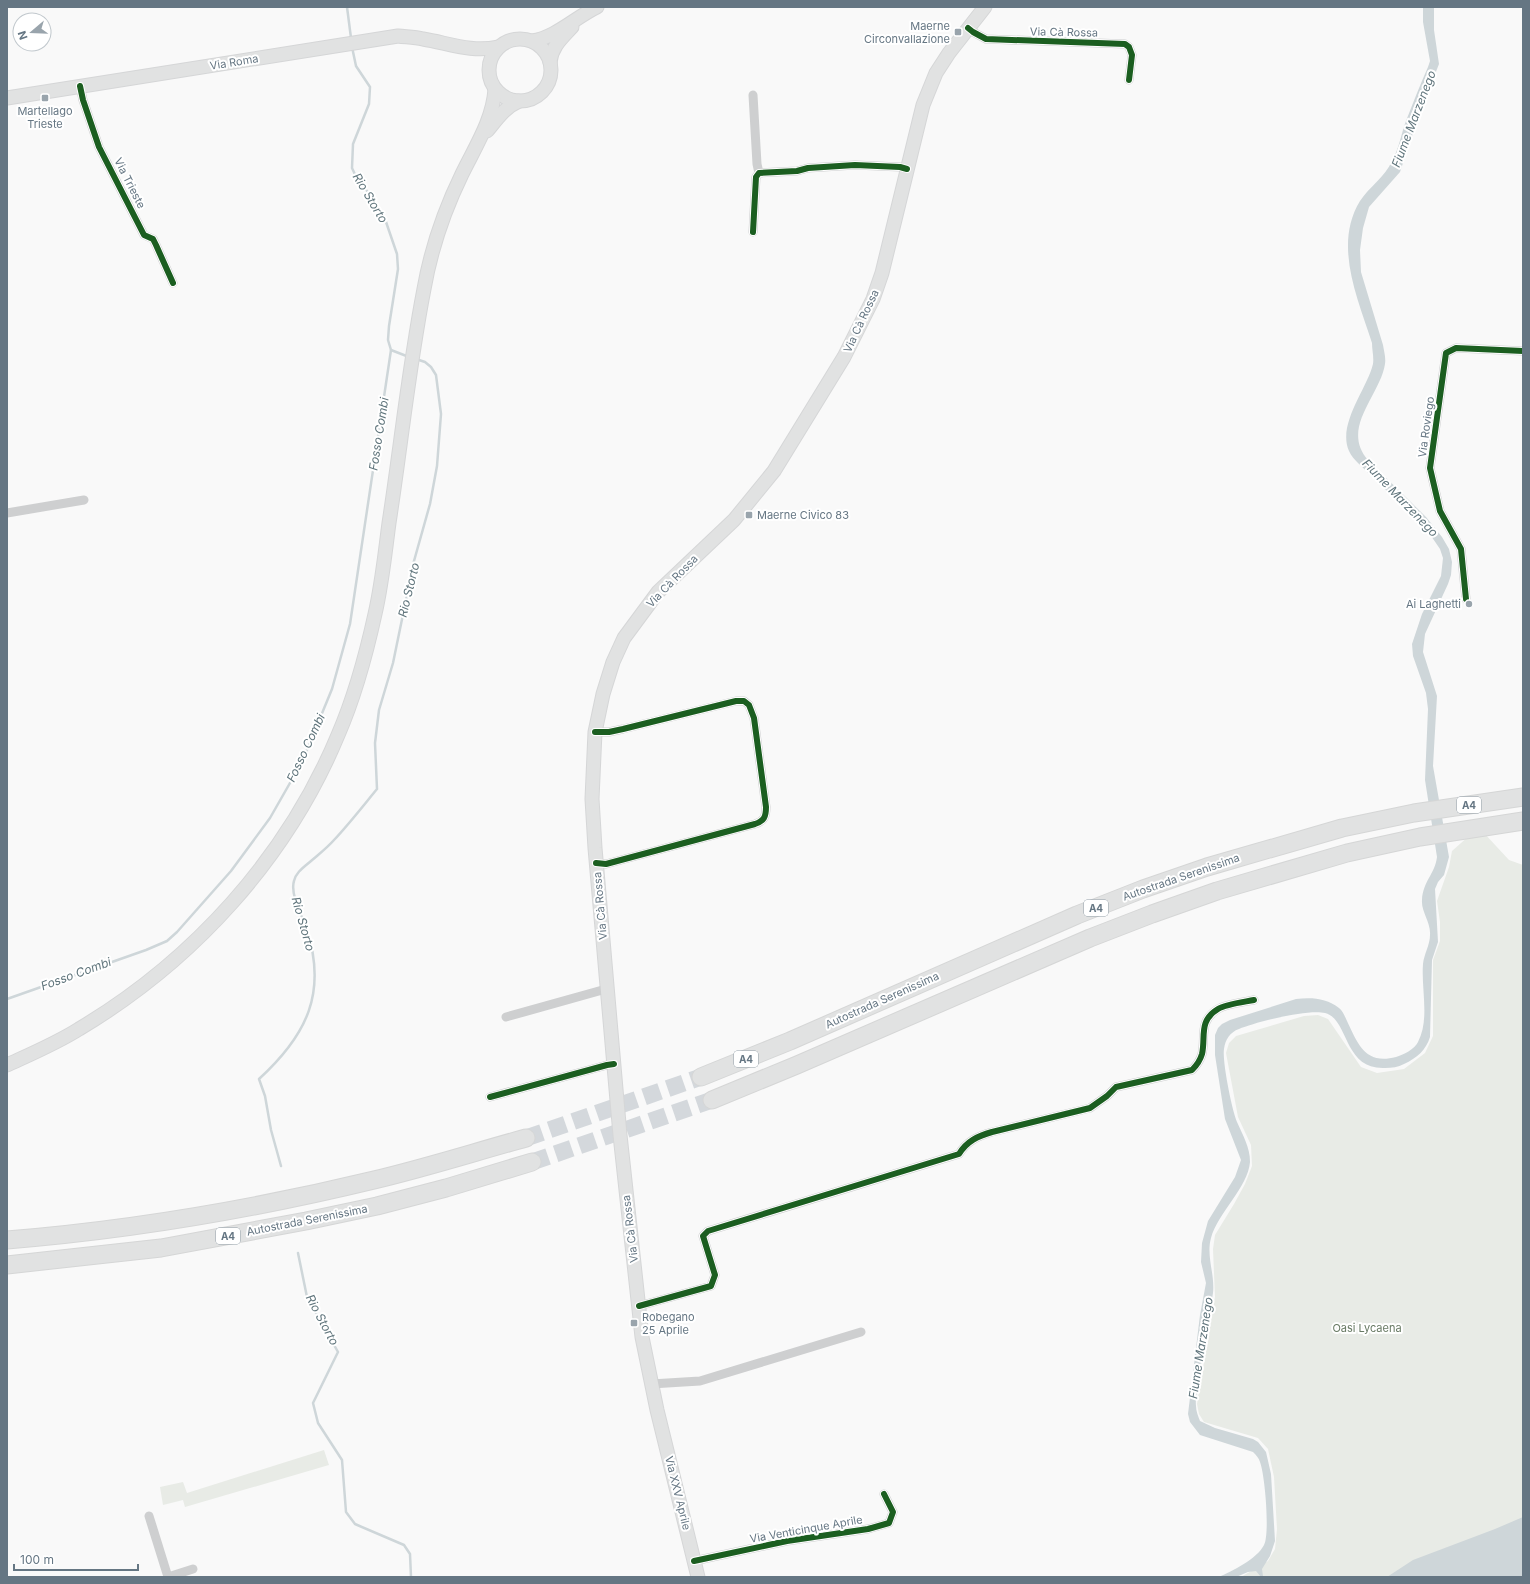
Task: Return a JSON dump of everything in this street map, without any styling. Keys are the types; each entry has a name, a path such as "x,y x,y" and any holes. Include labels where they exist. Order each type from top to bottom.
{"highway":[{"name":"Autostrada Serenissima","path":"702,1077 790,1041 1063,922 1143,890 1207,867 1342,828 1414,813 1523,797"},
{"name":"A4","path":"712,1100 804,1062 1090,938 1217,891 1282,871 1420,837 1523,821"},
{"name":"A4","path":"7,1240 143,1224 299,1197 374,1180 526,1138"},
{"name":"Autostrada Serenissima","path":"7,1264 161,1248 306,1221 377,1206 431,1192 532,1162"}],"main road":[{"path":"488,71 492,54 502,44 513,39 539,40 551,35 597,7"},
{"name":"Via Cà Rossa","path":"657,1410 642,1337 625,1186 606,989 596,864 592,799 595,732 603,694 613,662 624,638 658,592 734,520 774,471 844,357 864,321 882,273 923,105 936,73 949,53 984,7"},
{"path":"480,140 511,104 533,98 544,89 551,76 551,54 557,43 579,18"},
{"name":"Via Roma","path":"7,98 398,36 422,39 460,48"},
{"path":"532,40 544,49 550,62"},
{"path":"460,48 490,49 498,47"},
{"path":"460,48 484,63 488,71 490,81 495,89 506,98 519,101"},
{"path":"7,1065 78,1030 112,1008 155,976 190,946 224,912 261,869 301,810 321,774 338,735 357,684 367,651 377,603 418,324 429,264 437,238 462,174 480,140 494,104 495,89"},
{"name":"Via XXV Aprile","path":"657,1410 698,1577"}],"street":[{"name":"Via Cà Rossa","path":"968,28 986,39 1125,44 1129,47 1132,56 1129,80"},
{"name":"Via Trieste","path":"80,86 83,100 99,146 144,235 153,239 173,283"},
{"path":"753,95 757,164 759,173 756,177 753,232"},
{"path":"759,173 855,165 900,167 907,169"},
{"name":"Via Roviego","path":"1466,599 1461,549 1440,511 1430,468 1446,353 1456,348 1523,351"},
{"path":"7,513 84,500"},
{"path":"595,732 616,730 736,701 744,701 749,706 754,718 766,807 766,814 762,821 755,824 606,864 596,864"},
{"path":"506,1017 606,989"},
{"path":"639,1306 711,1286 715,1275 704,1236 708,1232 959,1154 964,1146 976,1137 1090,1108 1107,1096 1116,1087 1192,1070 1198,1064 1202,1053 1204,1025 1210,1016 1218,1009 1254,1000"},
{"path":"490,1097 614,1064"},
{"path":"651,1384 700,1381 861,1332"},
{"name":"Via Venticinque Aprile","path":"694,1561 788,1541 868,1529 889,1523 893,1512 884,1494"},
{"path":"149,1516 168,1577 193,1569"}],"green space":[{"name":"Oasi Lycaena","path":"1484,833 1509,860 1523,865 1523,1577 1241,1577 1268,1561 1275,1549 1277,1529 1274,1477 1268,1449 1258,1438 1204,1422 1199,1414 1197,1404 1215,1297 1213,1249 1215,1235 1245,1184 1252,1166 1251,1145 1238,1117 1226,1053 1229,1043 1236,1036 1304,1016 1318,1015 1328,1019 1361,1067 1377,1073 1404,1069 1425,1053 1433,1036 1433,960 1440,941 1440,922 1437,901 1449,867 1452,851 1470,835"},
{"path":"324,1450 329,1465 185,1507 183,1500 163,1505 160,1487 183,1482 187,1493"}],"water":[{"name":"Fiume Marzenego","path":"1423,7 1434,7 1434,30 1439,64 1419,115 1400,172 1369,207 1363,228 1360,250 1361,272 1383,345 1385,364 1382,376 1364,412 1358,436 1360,448 1368,460 1426,517 1442,537 1449,549 1452,562 1451,575 1448,584 1425,634 1423,652 1437,696 1433,766 1449,857 1444,875 1438,882 1435,889 1438,942 1432,960 1430,1037 1423,1050 1409,1062 1388,1068 1371,1066 1361,1061 1348,1044 1339,1024 1333,1017 1325,1013 1317,1012 1294,1014 1257,1023 1236,1030 1228,1037 1226,1042 1224,1049 1224,1064 1230,1097 1237,1122 1247,1146 1250,1162 1244,1181 1220,1219 1211,1238 1209,1252 1213,1279 1213,1293 1207,1318 1196,1396 1196,1408 1200,1421 1215,1428 1253,1439 1258,1442 1266,1452 1271,1474 1275,1541 1270,1556 1262,1569 1263,1576 1261,1577 1256,1571 1248,1572 1236,1577 1219,1577 1244,1564 1261,1550 1266,1539 1267,1517 1264,1479 1259,1459 1253,1452 1200,1435 1190,1422 1188,1414 1200,1315 1206,1283 1201,1262 1202,1243 1208,1221 1235,1177 1241,1160 1225,1119 1215,1055 1215,1035 1218,1028 1222,1024 1230,1020 1296,999 1319,999 1329,1002 1340,1009 1344,1014 1359,1045 1364,1051 1377,1058 1385,1059 1399,1056 1414,1047 1422,1033 1424,1024 1423,964 1429,942 1430,930 1423,909 1422,900 1424,888 1434,868 1437,857 1425,780 1428,709 1426,693 1413,656 1412,644 1422,614 1441,576 1443,558 1440,549 1427,530 1353,458 1346,441 1350,418 1373,364 1372,343 1355,290 1348,254 1352,218 1360,201 1389,167 1428,67 1430,61 1423,22"},
{"path":"1523,1517 1523,1577 1387,1577 1413,1560"}],"waterway":[{"name":"Rio Storto","path":"347,7 351,38"},
{"name":"Rio Storto","path":"352,47 356,66 370,87 369,104 353,144 352,168 358,181 367,191 385,219 397,254 398,269 388,340 391,350 409,357"},
{"name":"Fosso Combi","path":"7,999 146,950 167,941 177,932 231,871 270,818 302,762 332,689 350,624 391,350"},
{"name":"Rio Storto","path":"281,1166 271,1130 265,1096 259,1079 276,1063 290,1046 301,1029 309,1011 313,992 315,972 312,950 306,927 293,892 294,881 298,872 331,843 377,789 375,743 379,710 393,663 414,561 430,504 437,466 441,414 436,375 431,367 425,362 416,359"},
{"name":"Rio Storto","path":"298,1253 307,1297 338,1352 313,1403 318,1423 342,1460 346,1512 355,1524 404,1545 410,1554 411,1577"}],"tunnel":[{"path":"526,1138 701,1077"},
{"path":"532,1162 712,1100"}],"cycle path":[{"path":"968,28 986,39 1125,44 1129,47 1132,55 1129,80"},
{"path":"80,86 83,100 99,147 144,235 153,239 173,283"},
{"path":"753,232 756,177 759,173 855,165 900,167 907,169"},
{"path":"1466,599 1461,549 1440,511 1430,468 1446,353 1456,348 1523,351"},
{"path":"595,732 609,732 736,701 744,701 749,705 754,718 766,807 764,818 755,824 606,864 596,863"},
{"path":"639,1306 711,1286 715,1275 703,1236 708,1231 959,1154 969,1142 987,1134 1090,1108 1107,1096 1116,1087 1192,1070 1198,1063 1201,1056 1205,1024 1212,1014 1218,1009 1226,1006 1254,1000"},
{"path":"490,1097 614,1064"},
{"path":"694,1561 787,1541 868,1529 889,1523 893,1512 884,1494"}],"place":[{"name":"Maerne Circonvallazione","path":"958,32"},
{"name":"Martellago Trieste","path":"45,98"},
{"name":"Maerne Civico 83","path":"749,515"},
{"name":"Ai Laghetti","path":"1469,604"},
{"name":"Robegano 25 Aprile","path":"634,1323"}]}
